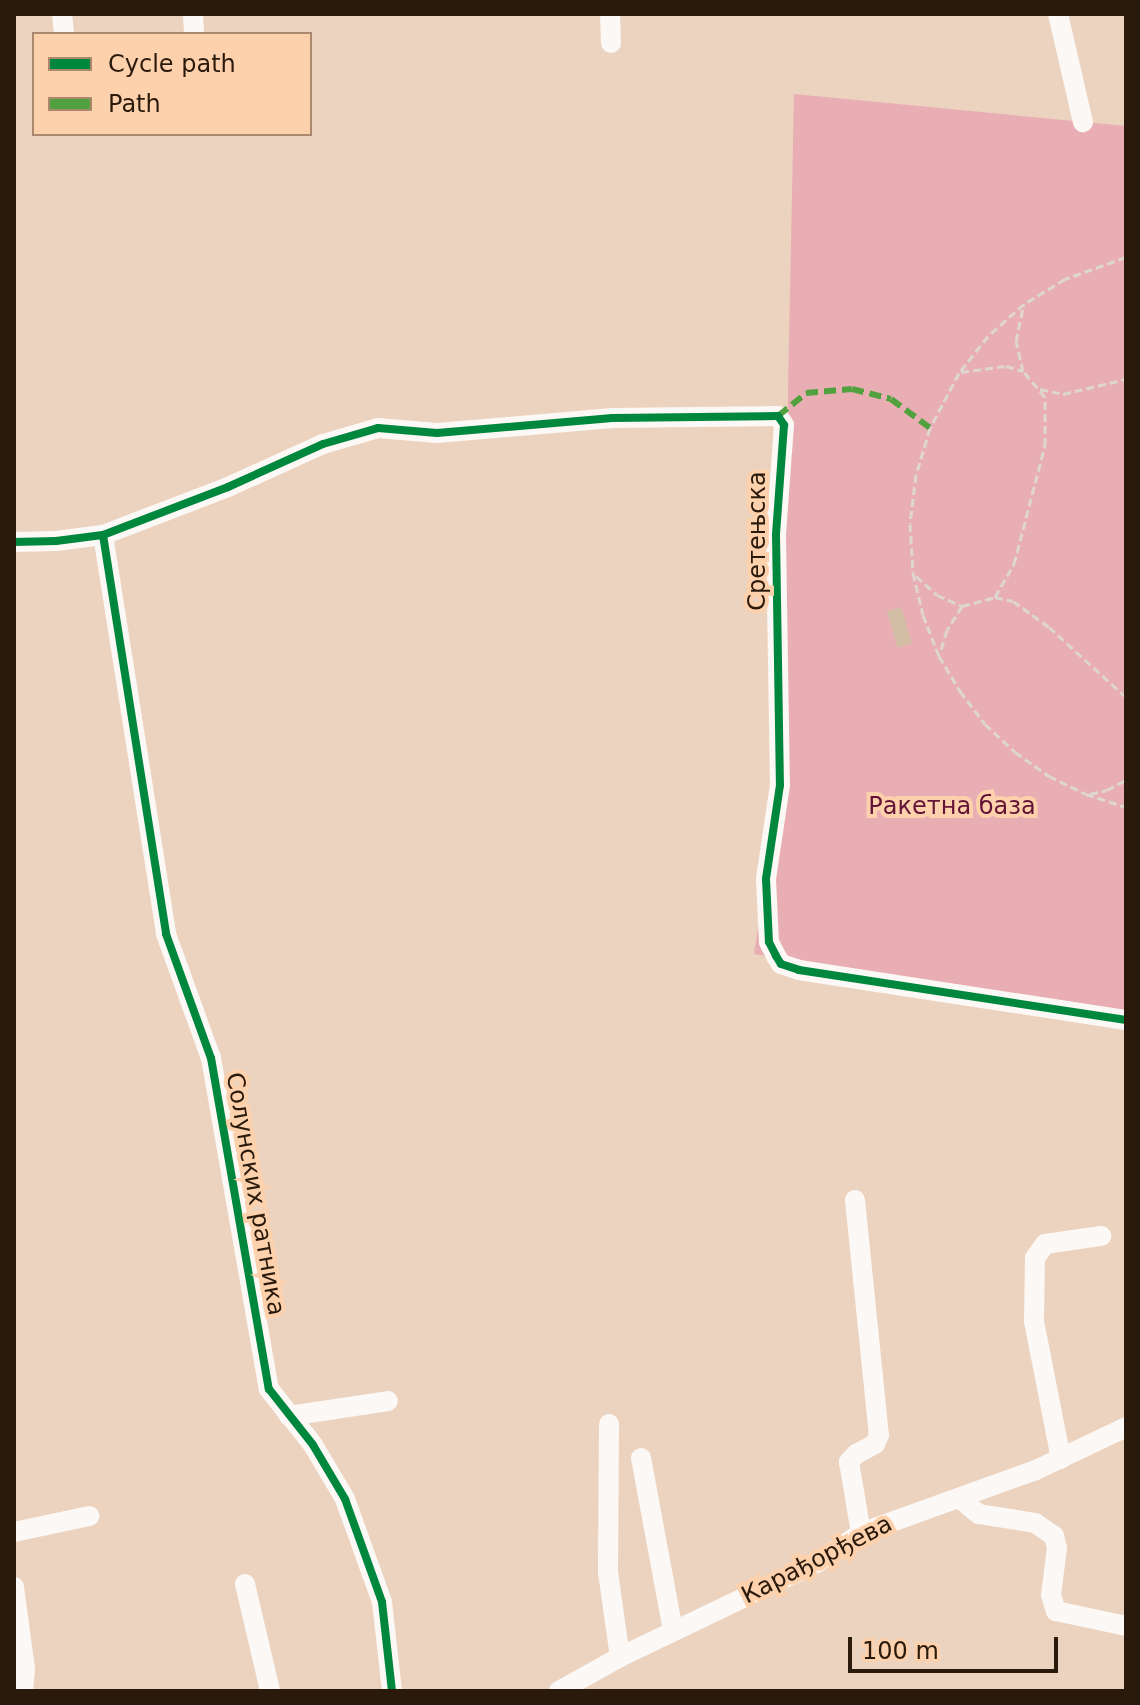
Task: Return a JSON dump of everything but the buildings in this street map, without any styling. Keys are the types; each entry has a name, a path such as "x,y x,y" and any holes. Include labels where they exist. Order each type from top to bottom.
{"street":[{"path":"610,14 611,43"},
{"path":"1058,14 1083,122"},
{"name":"Сретењска","path":"103,535 228,487 323,444 378,428 437,433 612,418 778,416 784,425 776,535 780,785 766,879 769,942 776,956 781,964 799,970 1126,1020"},
{"path":"14,542 103,535"},
{"name":"Солунских ратника","path":"103,535 166,934 211,1058 269,1389 313,1445 345,1499 382,1602 392,1691"},
{"path":"855,1200 879,1435 875,1444 856,1454 849,1462 861,1533"},
{"path":"1061,1459 1034,1321 1035,1258 1045,1244 1101,1236"},
{"path":"289,1416 388,1401"},
{"path":"609,1424 608,1572 620,1657"},
{"name":"Карађорђева","path":"559,1691 673,1630 818,1562 861,1533 1061,1459 1126,1427"},
{"path":"641,1458 673,1630"},
{"path":"959,1498 979,1514 1035,1523 1054,1536 1057,1548 1051,1595 1056,1611 1126,1626"},
{"path":"14,1532 89,1516"},
{"path":"245,1584 270,1691"},
{"path":"14,1587 25,1669 23,1691"}],"path":[{"path":"1126,257 1065,279 1024,304 988,336 959,373 930,428 916,475 910,524 913,573 923,615 939,656 985,724 1015,752 1049,776 1086,794 1126,807"},
{"path":"995,597 1014,564 1045,445 1045,397 1023,371 1016,341 1024,304"},
{"path":"959,373 1006,366 1023,371"},
{"path":"1039,389 1063,394 1126,379"},
{"path":"913,573 937,595 962,606 995,597 1013,601 1049,627 1126,697"},
{"path":"939,656 947,630 962,606"},
{"path":"1086,794 1107,790 1126,780"}],"green space":[{"name":"Ракетна база","path":"794,94 1126,126 1126,1010 754,954 780,785"}],"marked path":[{"path":"778,416 806,393 852,389 891,399 930,428"}],"cycle path":[{"path":"14,542 103,535 228,487 323,444 378,428 437,433 612,418 778,416 784,425 776,535 780,785 766,879 769,942 776,956 781,964 799,970 1126,1020"},
{"path":"103,535 166,934 211,1058 269,1389 313,1445 345,1499 382,1602 392,1691"}]}
